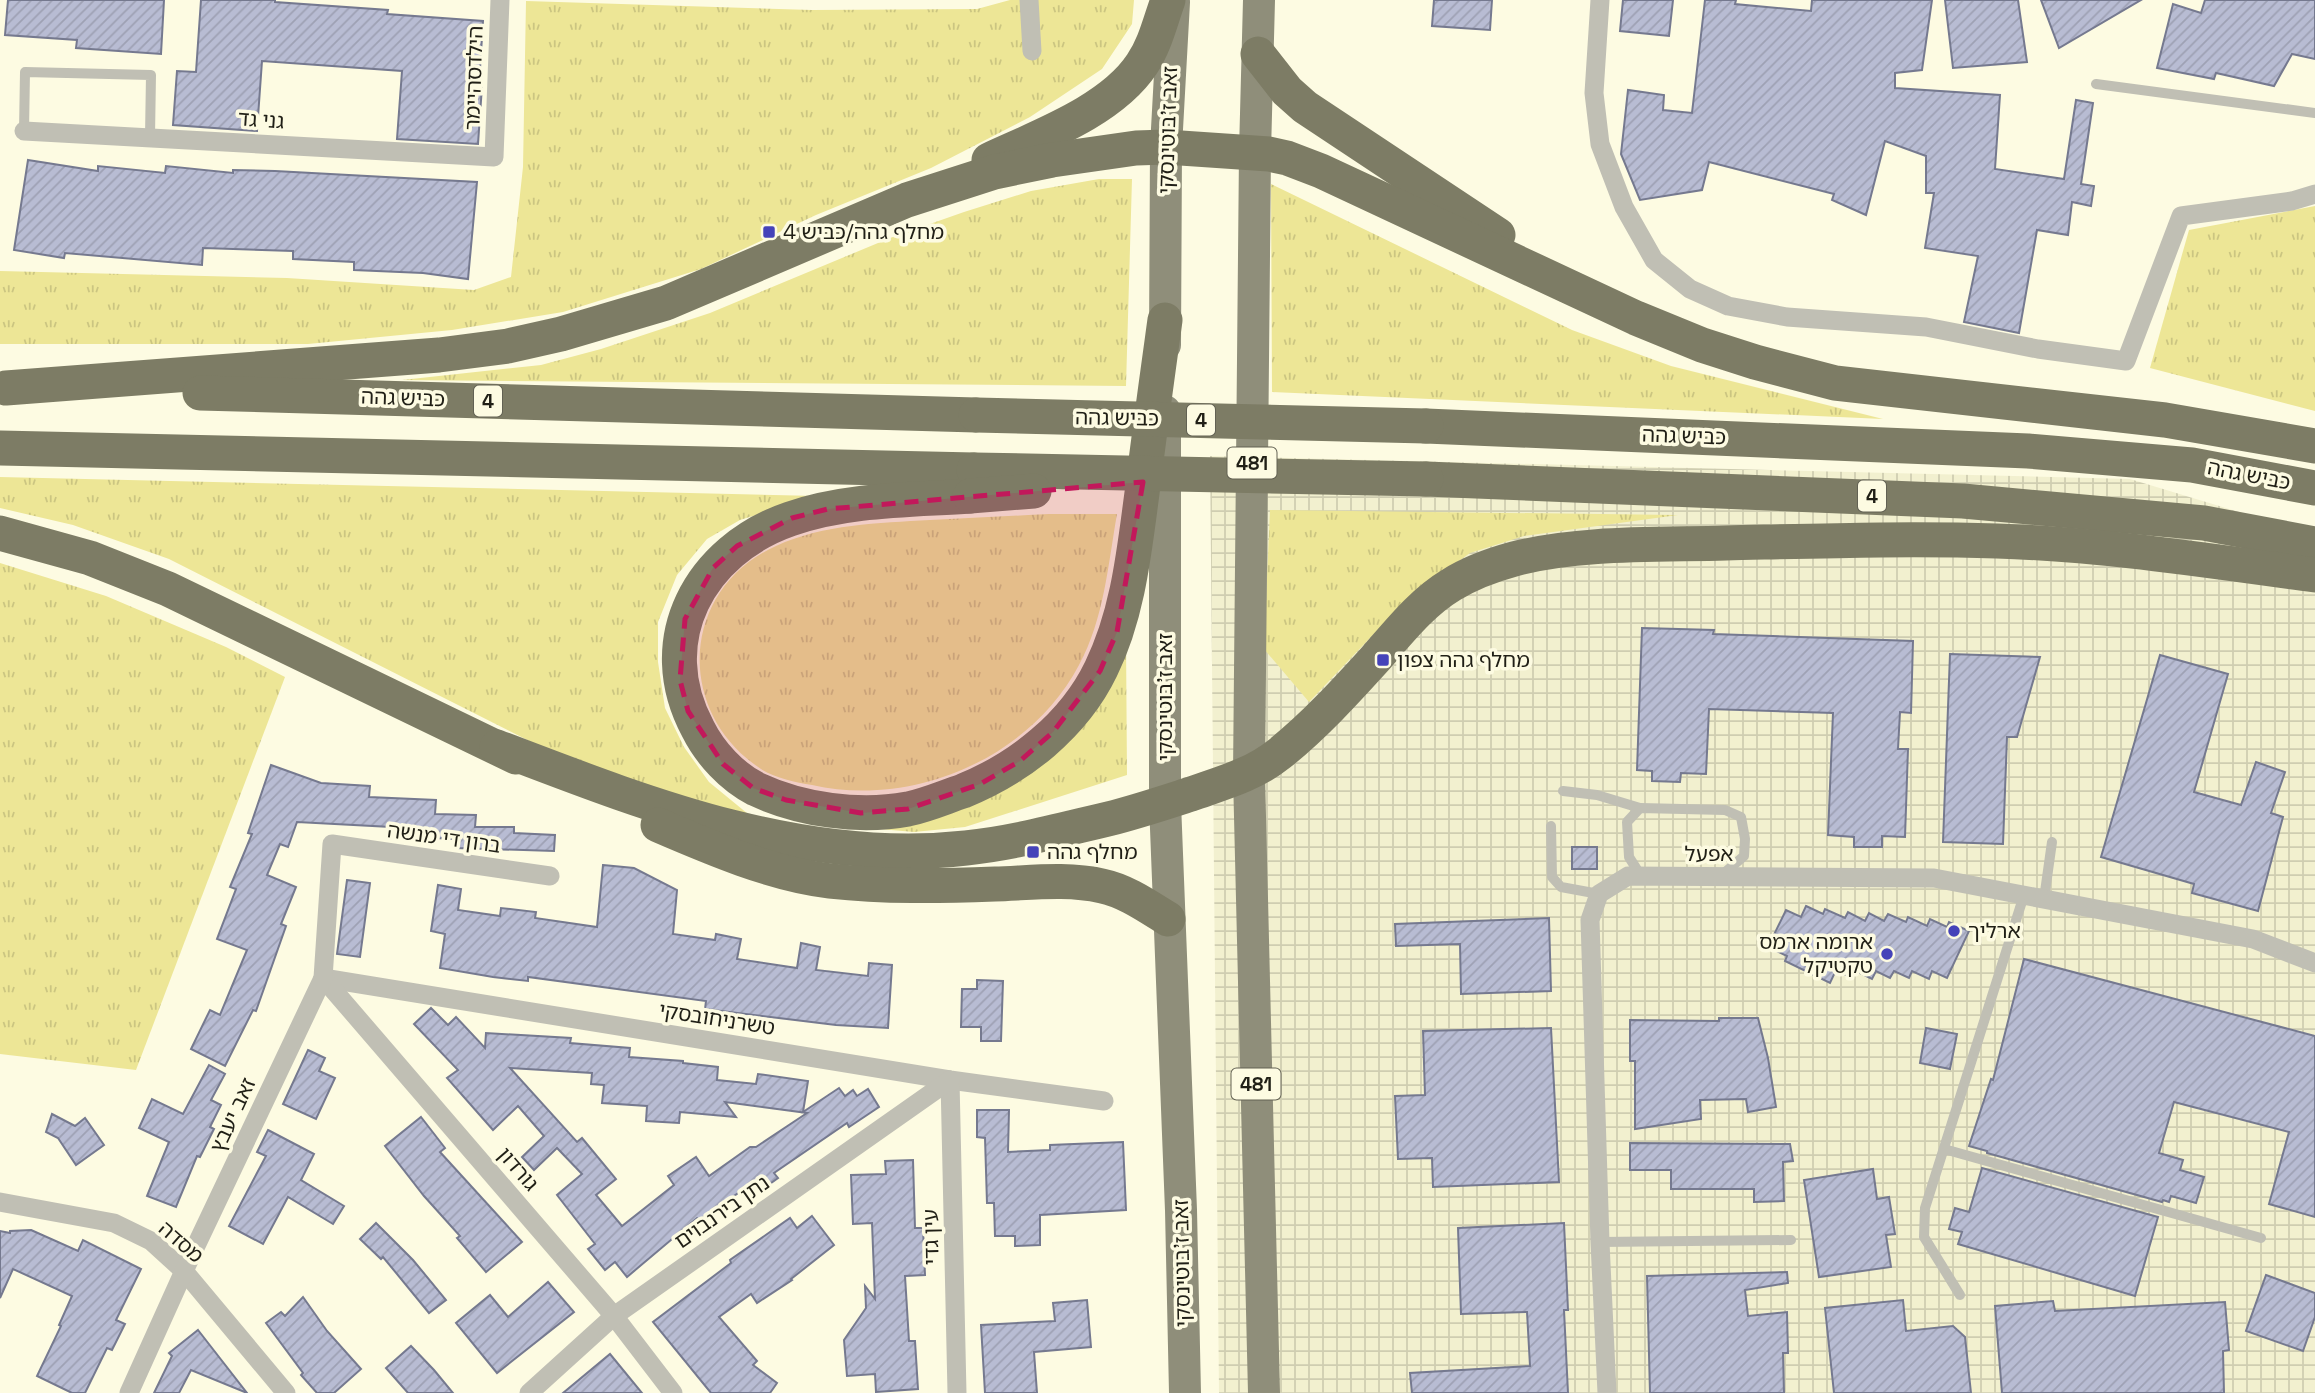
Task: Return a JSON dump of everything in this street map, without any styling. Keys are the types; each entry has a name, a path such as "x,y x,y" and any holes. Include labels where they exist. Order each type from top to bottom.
{"highway":[{"path":"3,388 439,355 508,346 561,334 666,303 907,200 1095,107 1122,87 1140,67 1151,50 1168,0"},
{"path":"1258,54 1281,84 1305,107 1588,295"},
{"path":"907,200 994,172 1136,148 1255,152 1287,158 1321,171 1588,295 1702,345 1755,362 1835,383 2165,420 2315,446"},
{"path":"972,483 792,518 764,529 713,568 697,592 685,619 680,649 680,680 688,711 704,741 723,764 754,788 786,800 825,809 861,813 908,809 980,784 1020,761 1053,732 1078,705 1100,671 1117,632 1135,540 1165,320"},
{"name":"כביש גהה","path":"3,388 1426,425 2028,451 2192,465 2315,488"},
{"name":"4","path":"0,448 972,483 1243,474 1963,501 2204,523 2315,544"},
{"path":"0,533 90,558 168,589 701,844 775,868 827,881 934,886 1068,882 1101,886 1140,901 1168,919"},
{"path":"496,747 602,787 755,833 847,849 963,849 1004,843 1137,812 1249,775 1276,757 1303,733 1408,622 1447,587 1476,571 1562,550 1811,541 1999,541 2103,549 2315,575"}],"main road":[{"name":"זאב ז'בוטינסקי","path":"1174,0 1166,147 1165,803 1181,1210 1185,1393"},
{"name":"481","path":"1259,0 1249,775 1264,1393"}],"street":[{"name":"הילדסהיימר","path":"494,157 500,0"},
{"path":"1029,0 1032,51"},
{"path":"1600,0 1594,93 1600,144 1624,208 1654,260 1690,289 1728,306 1787,317 1926,327 2038,349 2126,361 2181,216 2292,201 2315,194"},
{"name":"גני גד","path":"24,131 494,157"},
{"name":"ברון די מנשה","path":"331,845 550,876"},
{"name":"זאב יעבץ","path":"129,1393 184,1270 323,978 331,845"},
{"name":"אפעל","path":"1598,894 1628,876 1934,878 2253,939 2315,962"},
{"path":"1598,894 1590,920 1607,1393"},
{"name":"טשרניחובסקי","path":"323,978 950,1080 1104,1101"},
{"name":"גורדון","path":"323,978 614,1316 673,1393"},
{"name":"נתן בירנבוים","path":"529,1393 614,1316 950,1080"},
{"name":"עין גדי","path":"950,1080 957,1393"},
{"name":"מסדה","path":"0,1202 114,1223 150,1241 184,1270 286,1393"}],"lane":[{"path":"24,131 25,72 151,75 150,136"},
{"path":"2096,84 2315,113"},
{"path":"1563,791 1597,795 1640,808 1725,810 1741,817 1745,839 1744,856 1720,876"},
{"path":"1640,808 1627,822 1629,857 1641,876"},
{"path":"1551,826 1552,877 1561,887 1598,894"},
{"path":"2044,899 2052,842"},
{"path":"1960,1295 1924,1237 1925,1208 2024,895"},
{"path":"1944,1149 2261,1238"},
{"path":"1600,1242 1791,1240"}],"highlighted area":[{"path":"1143,482 1117,632 1100,671 1053,732 1020,761 980,784 908,809 861,813 786,800 753,788 723,764 688,711 680,680 685,619 713,568 737,546 792,518 828,509"}],"shaded area":[{"path":"1210,456 2130,479 2315,535 2315,1393 1219,1393"}],"green space":[{"path":"1010,0 1134,0 1132,24 1102,69 1030,117 931,168 816,215 701,269 563,312 452,330 308,344 0,344 0,271 287,278 474,290 511,277 523,167 526,1 812,10 977,9"},
{"path":"1099,179 1132,179 1126,386 402,380 541,365 601,349 710,313 890,238 964,212 1031,191"},
{"path":"1271,184 1572,330 1671,366 1883,419 1272,392"},
{"path":"2315,206 2315,411 2150,368 2189,230"},
{"path":"0,477 818,496 740,520 707,539 677,575 658,622 658,662 665,708 684,747 709,782 748,814 646,789 539,746 169,559 73,525 0,508"},
{"path":"1270,510 1678,515 1524,536 1470,553 1408,598 1309,702 1264,649"},
{"path":"1049,514 1117,514 1104,591 1087,647 1058,698 1031,726 1000,750 965,768 928,782 889,789 850,790 799,782 761,769 733,745 713,716 702,685 700,652 706,620 721,591 744,566 776,546 813,533 852,526"},
{"path":"0,563 106,596 226,647 285,677 136,1070 0,1054"},
{"path":"1126,638 1127,775 965,827 914,832 857,827 996,794"}],"building":[{"path":"8,0 164,0 161,54 76,48 77,40 5,35"},
{"path":"201,0 275,0 388,10 387,14 483,21 478,144 397,139 402,71 262,61 257,131 173,125 177,71 196,72"},
{"path":"1434,0 1492,0 1490,30 1432,26"},
{"path":"1623,0 1673,0 1669,36 1620,31"},
{"path":"1705,0 1736,0 1735,4 1811,11 1812,0 1932,0 1922,70 1895,73 1895,88 2000,95 1995,169 2064,179 2076,100 2093,103 2081,184 2094,186 2091,206 2072,202 2068,235 2037,230 2019,333 1964,322 1978,256 1925,248 1934,193 1926,193 1926,156 1885,141 1866,215 1832,200 1834,194 1709,162 1702,190 1640,200 1621,154 1628,90 1664,95 1663,110 1692,113"},
{"path":"1945,0 2018,0 2027,62 1953,68"},
{"path":"2041,0 2141,0 2059,48"},
{"path":"2205,0 2315,0 2315,59 2292,54 2274,86 2216,73 2214,79 2157,68 2173,4 2201,13"},
{"path":"28,160 98,171 98,166 165,173 166,166 233,173 233,170 275,171 477,182 468,279 423,273 354,270 354,262 293,259 293,251 203,248 202,265 65,253 64,258 14,250"},
{"path":"1642,628 1714,630 1713,634 1913,641 1911,713 1900,712 1898,749 1908,749 1905,837 1882,836 1882,847 1854,847 1854,837 1828,835 1833,713 1709,709 1706,774 1681,773 1680,782 1652,781 1652,771 1637,770"},
{"path":"1950,654 2040,657 2017,737 2007,737 2003,844 1943,842"},
{"path":"2160,655 2228,674 2194,792 2241,805 2256,762 2285,772 2271,813 2283,817 2258,911 2192,893 2194,884 2101,857"},
{"path":"271,765 321,783 370,786 369,797 436,800 435,814 476,815 475,827 514,827 514,833 555,835 554,851 455,848 455,839 390,836 391,827 297,822 288,847 280,844 267,875 296,887 281,924 286,926 256,1011 253,1010 225,1066 191,1049 210,1010 220,1015 247,950 217,939 236,889 230,887 252,834 248,833"},
{"path":"1572,847 1597,847 1597,869 1572,869"},
{"path":"603,865 634,868 677,890 673,934 715,940 716,934 741,939 737,959 797,968 801,943 820,947 816,970 868,976 869,963 892,965 888,1028 836,1025 705,1009 706,1001 528,977 528,981 493,977 440,968 445,934 431,931 438,885 461,889 458,910 500,916 501,908 536,912 535,918 597,927"},
{"path":"347,880 370,883 360,957 337,954"},
{"path":"1806,906 1823,914 1825,909 1845,918 1848,912 1865,921 1869,913 1884,921 1888,914 1906,922 1908,917 1927,926 1930,919 1947,927 1949,922 1969,931 1947,978 1932,971 1929,979 1912,971 1909,978 1894,971 1890,978 1876,971 1872,979 1856,971 1852,978 1836,970 1830,983 1785,961 1787,956 1768,947 1786,910 1801,917"},
{"path":"1549,918 1551,991 1461,994 1460,944 1396,946 1395,924"},
{"path":"2024,959 2315,1036 2315,1217 2269,1204 2289,1132 2174,1102 2159,1153 2183,1160 2180,1170 2204,1177 2196,1203 2171,1196 2169,1202 2162,1202 1969,1146 1991,1079 1993,1080"},
{"path":"977,980 1003,981 1001,1041 981,1041 981,1027 961,1027 962,989 977,989"},
{"path":"431,1008 448,1025 456,1017 485,1048 486,1033 571,1038 570,1043 630,1048 629,1057 718,1067 717,1080 756,1084 758,1074 808,1081 803,1112 839,1088 845,1096 853,1090 857,1096 868,1089 879,1107 849,1127 847,1123 774,1173 778,1178 756,1194 750,1185 699,1220 697,1218 627,1277 615,1262 605,1270 588,1249 595,1244 557,1195 582,1174 557,1148 534,1170 522,1157 544,1136 518,1106 493,1130 447,1078 458,1070 414,1024","holes":["510,1068 592,1073 591,1084 604,1085 602,1103 647,1106 646,1121 679,1123 680,1112 736,1117 725,1102 807,1113 756,1147 750,1147 709,1176 696,1157 668,1176 674,1185 622,1226 596,1195 616,1179 582,1138 577,1142"]},
{"path":"1719,1018 1758,1018 1776,1107 1748,1112 1746,1099 1700,1100 1701,1119 1635,1129 1635,1061 1630,1061 1630,1020 1719,1021"},
{"path":"1551,1028 1559,1182 1433,1187 1432,1158 1398,1159 1395,1096 1425,1095 1423,1031"},
{"path":"1926,1028 1957,1034 1950,1069 1920,1063"},
{"path":"308,1050 325,1058 319,1071 335,1078 316,1119 283,1104"},
{"path":"209,1065 225,1074 211,1100 221,1105 210,1127 214,1129 200,1157 197,1156 176,1207 147,1196 169,1142 139,1128 152,1099 183,1114"},
{"path":"977,1110 1009,1110 1008,1152 1050,1150 1050,1145 1123,1142 1126,1210 1040,1215 1040,1245 1015,1246 1015,1236 995,1236 994,1203 987,1203 985,1138 977,1137"},
{"path":"52,1114 75,1126 85,1118 104,1145 76,1165 58,1138 46,1132"},
{"path":"421,1117 445,1148 440,1152 522,1242 486,1272 457,1238 460,1236 385,1146"},
{"path":"268,1130 314,1154 301,1180 344,1206 333,1224 288,1197 263,1244 229,1226 266,1156 257,1152"},
{"path":"1630,1143 1790,1144 1793,1161 1783,1162 1784,1201 1754,1202 1754,1189 1671,1189 1671,1170 1630,1170"},
{"path":"913,1160 915,1228 923,1228 925,1275 905,1276 909,1341 915,1341 918,1389 876,1392 875,1374 847,1376 844,1340 866,1308 865,1286 875,1299 872,1223 853,1224 851,1175 886,1174 885,1161"},
{"path":"1982,1168 2158,1217 2135,1296 1958,1244 1962,1232 1949,1229 1955,1208 1969,1212"},
{"path":"1873,1169 1877,1199 1889,1197 1895,1234 1886,1235 1891,1267 1819,1277 1804,1180"},
{"path":"812,1216 834,1245 792,1280 757,1303 751,1294 719,1317 757,1361 753,1365 777,1383 770,1393 711,1393 653,1322 731,1263 730,1260 790,1218 797,1228"},
{"path":"376,1223 413,1260 446,1300 429,1313 383,1257 381,1259 360,1239"},
{"path":"1564,1223 1568,1393 1412,1393 1410,1373 1530,1366 1527,1312 1461,1314 1458,1228"},
{"path":"31,1230 78,1251 83,1240 141,1269 116,1320 125,1324 112,1350 107,1348 85,1393 72,1393 37,1376 72,1296 13,1269 0,1298 0,1231 10,1233"},
{"path":"1787,1272 1788,1283 1745,1290 1748,1316 1787,1312 1788,1353 1783,1353 1784,1393 1650,1393 1647,1276"},
{"path":"2266,1275 2315,1293 2315,1317 2303,1351 2246,1331"},
{"path":"548,1282 574,1312 497,1373 456,1323 490,1295 508,1317"},
{"path":"303,1297 327,1331 361,1369 334,1393 317,1393 301,1375 303,1373 266,1323 281,1312 285,1316"},
{"path":"1087,1300 1091,1347 1034,1352 1037,1393 985,1393 981,1325 1055,1321 1053,1303"},
{"path":"1903,1300 1906,1331 1953,1326 1965,1337 1971,1393 1834,1393 1825,1308"},
{"path":"2053,1301 2055,1311 2225,1302 2229,1350 2223,1351 2224,1393 2002,1393 1995,1306"},
{"path":"198,1330 247,1393 191,1370 179,1393 154,1393 172,1356 169,1353"},
{"path":"411,1346 453,1393 408,1393 386,1368"},
{"path":"610,1354 642,1393 563,1393"}],"place":[{"name":"מחלף גהה/כביש 4","path":"769,232"},
{"name":"מחלף גהה צפון","path":"1383,660"},
{"name":"מחלף גהה","path":"1033,852"},
{"name":"ארליך","path":"1954,931"},
{"name":"ארומה ארמס טקטיקל","path":"1887,954"}]}
